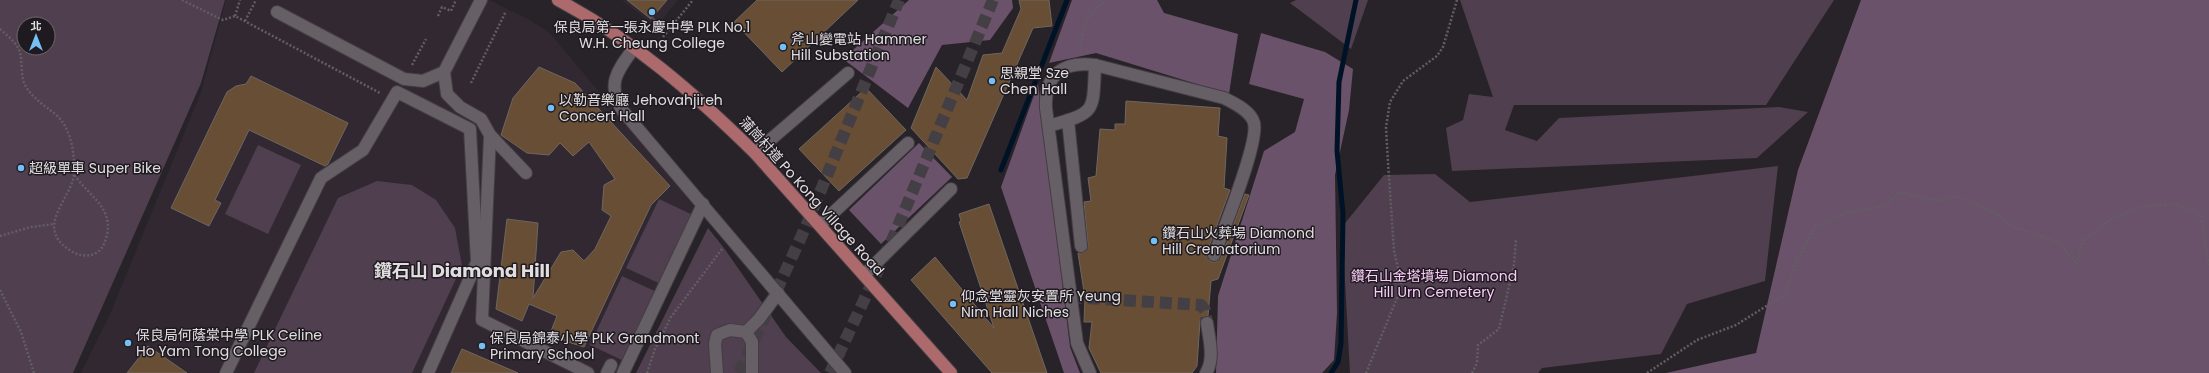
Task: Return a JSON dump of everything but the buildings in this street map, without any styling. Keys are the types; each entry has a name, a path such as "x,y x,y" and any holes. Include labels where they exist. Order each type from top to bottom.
{"main road":[{"name":"蒲崗村道 Po Kong Village Road","path":"558,0 634,48 681,84 755,152 951,373"}],"lane":[{"path":"481,0 444,72 448,94 460,107 481,120 490,135 526,173"},
{"path":"277,12 404,79 423,81 444,72"},
{"path":"634,48 617,75 613,88 616,100 845,373"},
{"path":"1090,373 1077,343 1070,297 1045,94 1053,77 1066,67 1079,63 1095,65 1224,98 1234,103 1248,114 1254,123 1253,137 1245,170 1214,255"},
{"path":"1050,126 1082,117 1091,108 1094,97 1095,65"},
{"path":"755,152 848,73"},
{"path":"226,373 321,178 363,150 397,92 470,129 477,262 428,373"},
{"path":"1068,120 1081,246"},
{"path":"490,135 482,320 588,373"},
{"path":"820,225 908,143"},
{"path":"864,275 951,189"},
{"path":"623,373 702,204"},
{"path":"746,332 778,293"},
{"path":"1206,373 1210,366 1211,355 1207,323"},
{"path":"717,373 715,344 717,335 730,330 746,332"},
{"path":"746,332 752,342 752,373"}],"path":[{"path":"182,0 224,20 235,16 379,93 397,92"},
{"path":"235,16 240,0"},
{"path":"245,21 256,0"},
{"path":"438,16 442,7 451,11 456,0"},
{"path":"663,37 693,0"},
{"path":"1079,63 1084,26 1089,15 1107,0"},
{"path":"1366,373 1400,291 1401,281 1394,251 1387,155 1386,127 1390,102 1403,80 1437,56 1444,47 1456,0"},
{"path":"471,83 506,11"},
{"path":"653,19 668,30"},
{"path":"0,29 18,47 21,56 24,83 31,94 42,106 62,121 69,134 73,156 74,174 71,187 56,213 56,234 64,246 75,254 88,255 97,252 105,243 108,229 104,209 93,194 78,181 74,174"},
{"path":"412,65 426,39"},
{"path":"1647,373 1697,340 1736,325 1784,295 1814,228 1847,212 1887,206 1898,192 1938,201 1956,196 1996,213 2014,226 2058,242 2077,264 2082,241 2110,220 2141,206 2176,204 2201,215 2209,267"},
{"path":"0,236 31,226 55,224"},
{"path":"1472,373 1477,363 1478,345 1499,329 1514,265 1516,239"},
{"path":"647,373 655,349 671,317 724,248 734,240"},
{"path":"0,290 21,332 34,373"}],"shaded area":[{"path":"226,0 489,0 528,19 550,33 694,206 699,218 626,373 81,373 111,312 201,92"},
{"name":"保良局第一張永慶中學 PLK No.1 W.H. Cheung College","path":"622,0 678,0 656,27"},
{"path":"909,0 1012,0 1013,8 990,40 942,45 908,108 843,59"},
{"path":"1072,0 1157,0 1164,13 1238,34 1229,94 1096,53 1049,63"},
{"path":"1861,0 2209,0 2209,373 1666,373 1756,353 1798,170"},
{"path":"1261,33 1325,52 1353,69 1349,110 1335,175 1337,313 1334,360 1322,373 1216,373 1218,296 1264,151 1295,132 1304,99 1249,84"},
{"path":"1038,84 1070,347 1080,373 1064,373 1001,187"},
{"path":"919,143 952,177 881,244 849,210"}],"green space":[{"path":"0,0 225,0 201,83 73,373 0,373"},
{"path":"1296,0 1368,0 1351,49 1290,3"},
{"path":"1460,0 1834,0 1766,105 1514,105 1505,130 1537,141 1559,118 1779,107 1808,112 1757,158 1452,171 1446,128 1463,120 1469,94 1493,97"},
{"path":"258,145 301,165 268,234 225,214"},
{"name":"鑽石山金塔墳場 Diamond Hill Urn Cemetery","path":"1778,166 1765,281 1687,304 1661,354 1542,368 1538,373 1350,373 1342,227 1384,175 1435,174 1470,202"},
{"path":"377,181 412,185 436,200 455,228 462,266 412,373 254,373 338,198"},
{"path":"659,199 695,216 663,285 626,268"},
{"path":"708,228 724,248 786,337 821,373 636,373"},
{"path":"622,276 659,293 626,362 590,345"}],"waterway":[{"path":"1001,170 1067,0"},
{"path":"1331,373 1338,362 1341,343 1343,214 1337,151 1339,82 1356,0"}],"tunnel":[{"path":"739,373 807,224 899,0"},
{"path":"830,373 893,238 993,0"},
{"path":"1070,297 1201,305 1205,310 1207,323"}],"place":[{"name":"保良局第一張永慶中學 PLK No.1 W.H. Cheung College","path":"652,12"},
{"name":"斧山變電站 Hammer Hill Substation","path":"783,47"},
{"name":"思親堂 Sze Chen Hall","path":"992,81"},
{"name":"以勒音樂廳 Jehovahjireh Concert Hall","path":"551,108"},
{"name":"超級單車 Super Bike","path":"21,168"},
{"name":"鑽石山火葬場 Diamond Hill Crematorium","path":"1154,241"},
{"name":"仰念堂靈灰安置所 Yeung Nim Hall Niches","path":"953,304"},
{"name":"保良局何蔭棠中學 PLK Celine Ho Yam Tong College","path":"128,343"},
{"name":"保良局錦泰小學 PLK Grandmont Primary School","path":"482,346"}],"district":[{"name":"鑽石山 Diamond Hill","path":"462,271"}]}
